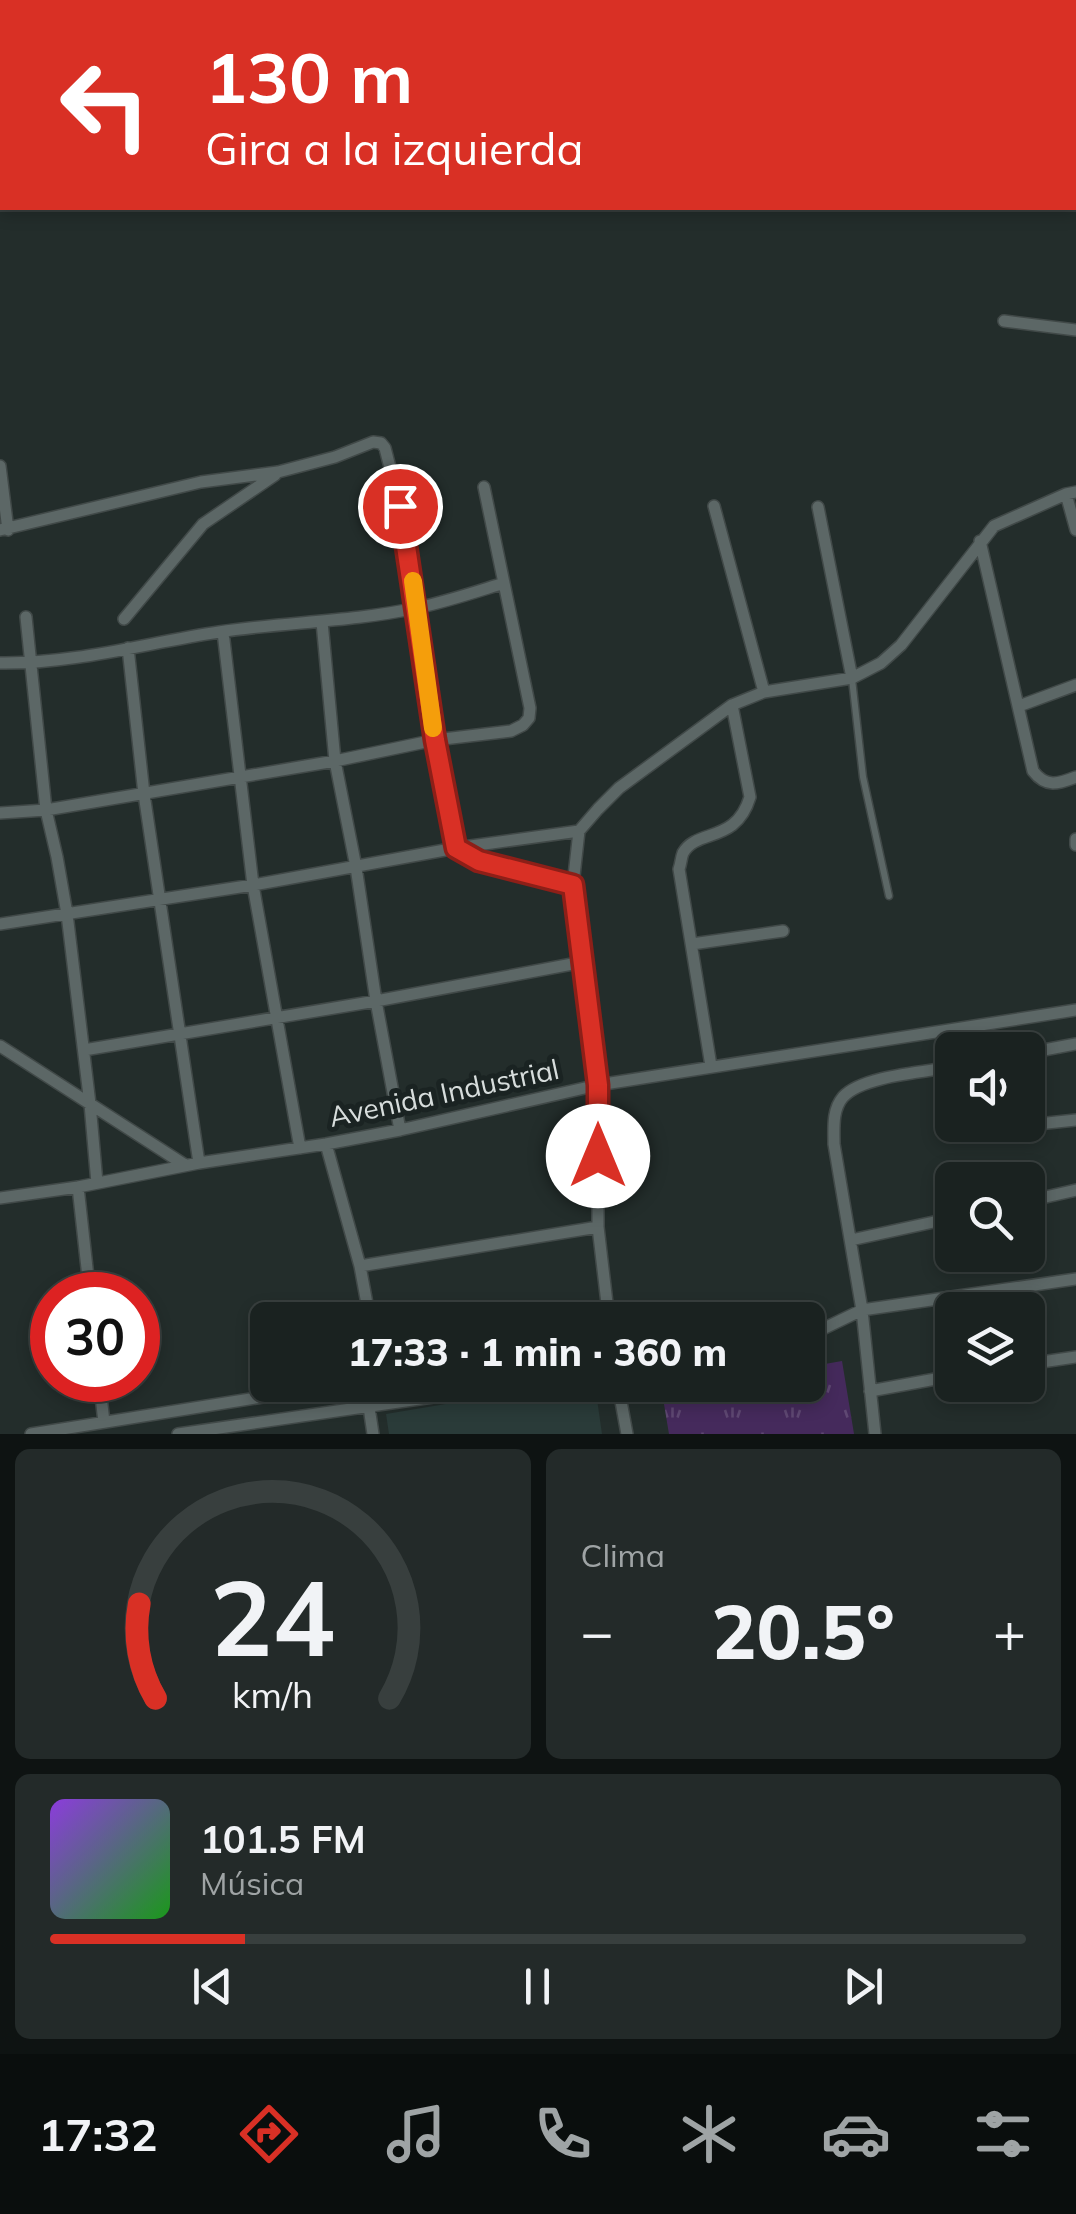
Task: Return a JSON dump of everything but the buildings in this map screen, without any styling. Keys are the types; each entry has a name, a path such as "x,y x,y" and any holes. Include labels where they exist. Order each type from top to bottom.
{"street":[{"path":"1004,322 1076,330"},
{"path":"0,466 4,530 201,482 278,472 381,442 400,506 435,740 456,848 479,861 573,885"},
{"path":"124,619 203,524 278,472"},
{"path":"0,814 239,778 435,740 511,731 523,725 530,708 484,487"},
{"path":"607,1302 598,1226 598,1085 573,885 580,832 620,788 732,705 764,692 852,678 881,663 901,645 994,526 1071,493 1076,530"},
{"path":"714,506 764,692"},
{"path":"818,507 852,678"},
{"path":"980,542 1033,771 1047,784 1076,777"},
{"path":"0,663 29,664 222,632 417,608 504,584"},
{"path":"26,617 46,810 67,914 97,1183"},
{"path":"322,622 335,761 400,1130"},
{"path":"222,632 253,885 300,1148"},
{"path":"128,648 144,794 199,1162"},
{"path":"1020,706 1076,685"},
{"path":"711,1066 680,869 683,853 693,844 734,825 746,811 750,797 732,705"},
{"path":"0,924 356,868 456,848 580,832"},
{"path":"692,944 783,931"},
{"path":"84,1050 583,962"},
{"name":"Avenida Industrial","path":"0,1198 326,1144 598,1085 1076,1010"},
{"path":"1045,1050 1076,1044"},
{"path":"0,1046 184,1165"},
{"path":"875,1434 862,1310 834,1144 834,1118 842,1098 856,1088 935,1070"},
{"path":"1045,1123 1076,1120"},
{"path":"326,1144 367,1302"},
{"path":"78,1186 87,1272"},
{"path":"1045,1196 1076,1190"},
{"path":"852,1240 935,1222"},
{"path":"360,1266 598,1226"},
{"path":"825,1328 862,1310 1076,1279"},
{"path":"1045,1362 1076,1358"},
{"path":"870,1392 935,1379"},
{"path":"31,1434 250,1399"},
{"path":"102,1402 104,1422"},
{"path":"178,1434 402,1402"},
{"path":"621,1402 627,1434"},
{"path":"369,1407 373,1434"}],"lane":[{"path":"852,678 862,777 890,896"}],"shaded area":[{"path":"458,1402 597,1402 602,1434 389,1434 386,1414"}],"green space":[{"path":"842,1361 854,1434 669,1434 664,1402 825,1402 825,1364"}],"slow traffic":[{"path":"413,581 433,728"}],"route":[{"path":"400,506 435,740 456,848 479,861 573,885 598,1085 598,1156"}]}
